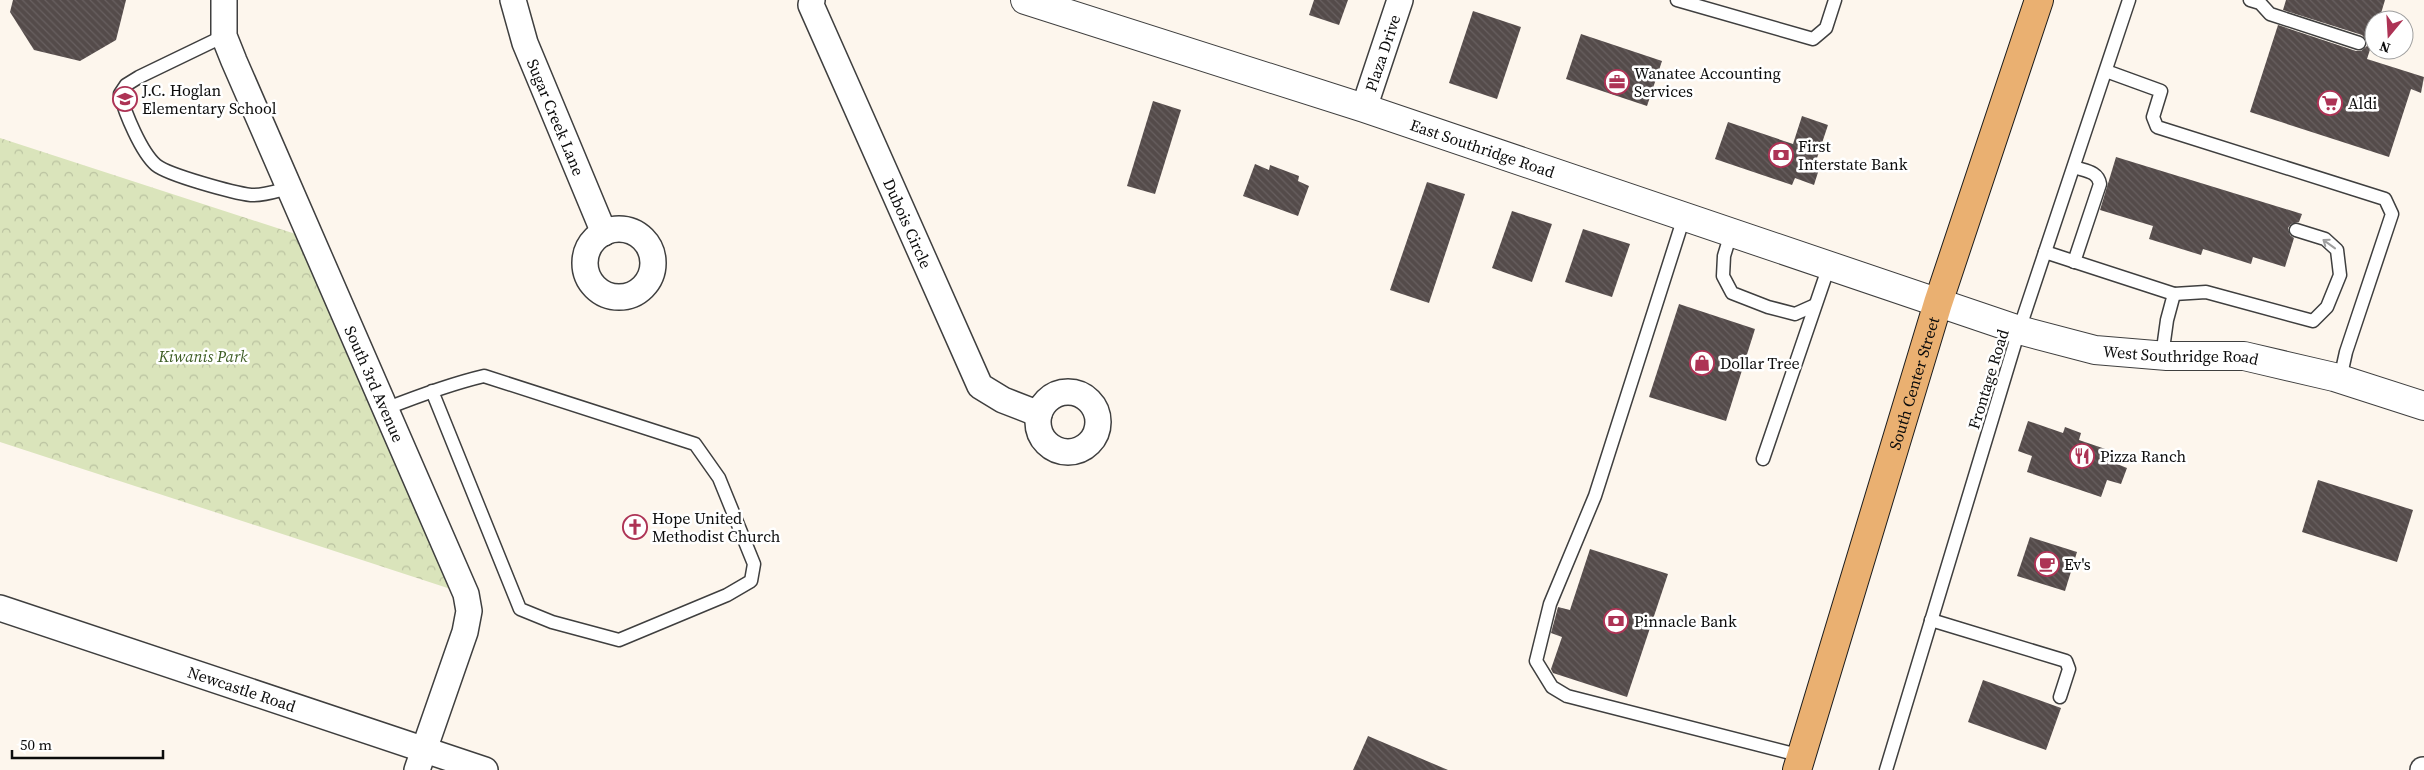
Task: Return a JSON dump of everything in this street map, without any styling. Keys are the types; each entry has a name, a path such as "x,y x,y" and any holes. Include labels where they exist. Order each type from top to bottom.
{"main road":[{"name":"South Center Street","path":"1800,763 1938,303 2039,0"}],"street":[{"name":"South 3rd Avenue","path":"224,0 224,36 466,594 469,611 465,632 420,760"},
{"name":"Sugar Creek Lane","path":"514,0 525,43 604,233"},
{"name":"Dubois Circle","path":"812,0 811,5 980,386 1003,400 1039,414"},
{"name":"East Southridge Road","path":"1025,0 1364,108 1938,303"},
{"name":"Plaza Drive","path":"1364,108 1400,0"},
{"name":"West Southridge Road","path":"1938,303 2019,330 2095,350 2162,356 2244,356 2340,379 2424,406"},
{"name":"Newcastle Road","path":"0,608 420,760 485,770"}],"lane":[{"path":"1677,0 1813,39 1826,28 1835,0"},
{"name":"Frontage Road","path":"1886,770 2019,330 2129,0"},
{"path":"2250,0 2260,3 2270,14 2359,43"},
{"path":"224,36 133,81 120,94 123,104 148,157 158,166 171,173 252,195 289,188"},
{"path":"2106,71 2161,91 2153,117 2157,127 2385,199 2392,214 2346,352 2340,379"},
{"path":"2074,167 2105,176 2100,184 2074,262"},
{"path":"1684,217 1594,496 1550,604 1536,661 1552,687 1567,696 1800,763"},
{"path":"2046,252 2174,294 2206,292 2314,321 2327,307 2340,275 2337,250 2324,239 2296,230"},
{"path":"1731,233 1724,256 1722,276 1732,293 1768,307 1796,314 1813,306"},
{"path":"1763,459 1813,306 1829,266"},
{"path":"2162,356 2167,320 2174,294"},
{"path":"385,409 452,383 484,376 695,444 719,478 754,564 750,581 728,595 619,640 552,622 520,609 432,391"},
{"path":"1931,620 2066,660 2069,669 2060,697"}],"green space":[{"name":"Kiwanis Park","path":"0,138 311,239 466,594 0,442"}],"building":[{"path":"13,0 126,0 116,40 80,61 34,50 10,12"},
{"path":"1314,0 1348,0 1339,25 1309,15"},
{"name":"Aldi","path":"2286,0 2385,0 2382,10 2364,10 2364,37 2362,35 2283,10"},
{"path":"1473,11 1521,27 1497,99 1449,83"},
{"name":"Aldi","path":"2278,25 2361,51 2364,48 2364,60 2370,60 2424,77 2421,93 2411,89 2389,157 2250,112"},
{"path":"1581,34 1662,61 1647,106 1566,79"},
{"path":"1153,101 1181,110 1155,194 1127,186"},
{"path":"1802,116 1828,125 1815,164 1820,166 1814,185 1795,178 1792,185 1715,159 1728,122 1793,144"},
{"path":"2116,157 2302,214 2299,222 2291,224 2288,228 2290,235 2294,238 2285,267 2253,257 2251,264 2203,249 2201,255 2149,239 2153,226 2100,210"},
{"path":"1255,164 1269,170 1270,165 1299,176 1298,181 1309,186 1298,216 1243,196"},
{"path":"1427,182 1465,194 1429,303 1390,290"},
{"path":"1512,211 1552,224 1532,282 1492,268"},
{"path":"1583,229 1630,244 1612,297 1565,282"},
{"name":"Dollar Tree","path":"1679,304 1755,329 1726,421 1649,397"},
{"path":"2028,421 2063,433 2065,427 2081,433 2079,440 2120,454 2117,464 2127,468 2121,484 2107,480 2101,497 2027,472 2032,456 2018,451"},
{"path":"2318,480 2413,510 2397,562 2302,532"},
{"name":"Ev's","path":"2030,537 2077,552 2065,591 2017,576"},
{"path":"1590,549 1668,574 1627,697 1553,673 1551,669 1562,637 1551,633 1558,607 1570,610"},
{"path":"1983,680 2061,708 2046,750 1968,722"},
{"path":"1368,736 1448,770 1353,770"}],"place":[{"name":"Wanatee Accounting Services","path":"1617,82"},
{"name":"J.C. Hoglan Elementary School","path":"125,99"},
{"name":"Aldi","path":"2330,103"},
{"name":"First Interstate Bank","path":"1781,155"},
{"name":"Dollar Tree","path":"1702,363"},
{"name":"Pizza Ranch","path":"2082,456"},
{"name":"Hope United Methodist Church","path":"635,527"},
{"name":"Ev's","path":"2047,564"},
{"name":"Pinnacle Bank","path":"1616,621"}]}
